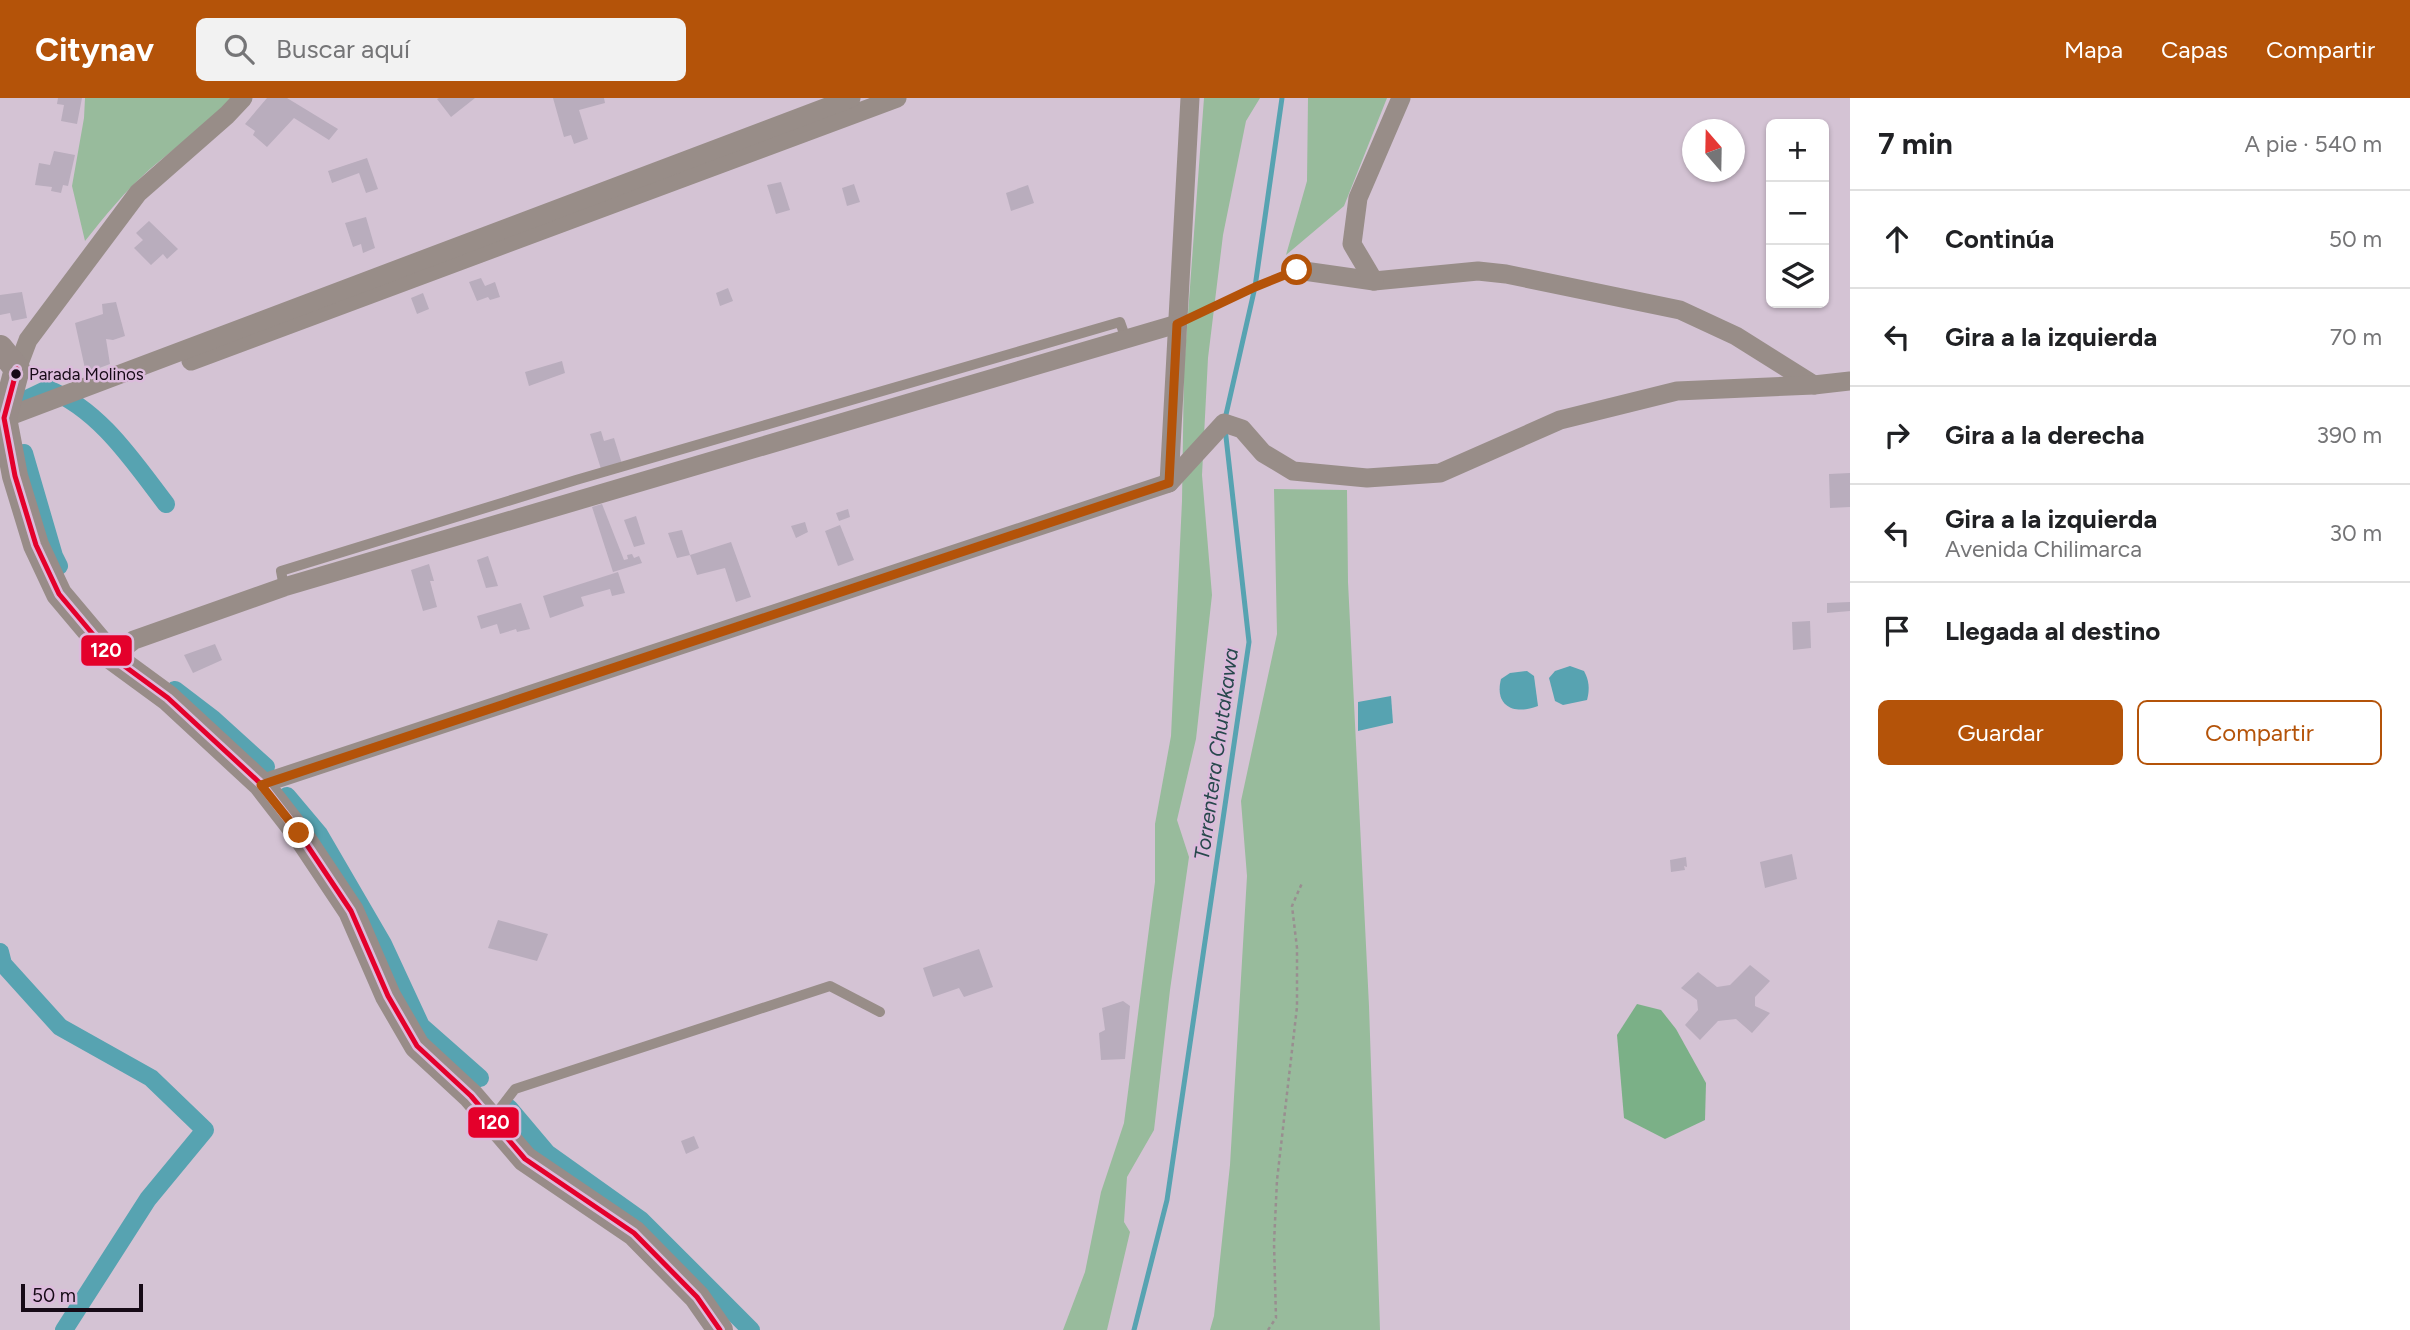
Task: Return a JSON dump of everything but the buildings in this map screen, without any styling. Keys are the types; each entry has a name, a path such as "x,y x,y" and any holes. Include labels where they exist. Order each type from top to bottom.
{"street":[{"path":"243,98 138,193 28,340 2,417 15,476 36,545 59,594 112,657 168,698 261,785 299,833 351,911 388,996 417,1046 471,1096 525,1159 634,1233 696,1297 720,1330"},
{"path":"2,417 802,106 851,98"},
{"path":"72,391 127,384 897,98"},
{"path":"1169,483 1190,98"},
{"path":"1374,281 1352,244 1358,198 1401,98"},
{"path":"1297,270 1374,281 1478,271 1506,274 1680,310 1736,336 1814,386"},
{"path":"112,657 134,640 284,587 1177,324"},
{"path":"0,348 17,369"},
{"path":"261,785 1169,483 1224,423 1242,429 1263,453 1293,471 1367,478 1440,473 1560,420 1677,391 1814,386 1850,381"}],"lane":[{"path":"491,1119 515,1089 830,986 880,1012"}],"path":[{"path":"1177,324 1297,270"},
{"path":"1268,1330 1276,1318 1274,1243 1277,1180 1297,1007 1297,948 1292,906 1302,883"}],"green space":[{"path":"85,98 231,98 141,177 85,241 72,186"},
{"path":"1204,98 1260,98 1246,121 1223,235 1208,358 1202,475 1212,595 1196,739 1177,820 1189,857 1154,1130 1127,1177 1124,1222 1130,1232 1107,1330 1063,1330 1085,1272 1101,1192 1124,1123 1155,882 1155,824 1171,736 1182,501 1184,368"},
{"path":"1308,98 1387,98 1344,206 1286,255 1307,181"},
{"path":"1274,489 1347,490 1348,582 1369,1006 1380,1330 1210,1330 1214,1316 1230,1165 1247,876 1241,801 1277,634"},
{"path":"1637,1004 1661,1010 1676,1029 1706,1083 1705,1120 1665,1139 1624,1118 1617,1035"}],"water":[{"path":"1570,666 1584,671 1588,696 1587,700 1563,705 1555,701 1549,678 1555,671"},
{"path":"1527,671 1534,676 1538,706 1514,709 1504,702 1501,696 1501,679 1510,673"},
{"path":"1391,696 1393,723 1358,731 1358,702"}],"waterway":[{"name":"Torrentera Chutakawa","path":"1225,419 1255,287 1282,98"},
{"path":"27,399 48,389 84,410 128,454 166,504"},
{"name":"Torrentera Chutakawa","path":"1134,1330 1167,1200 1249,642 1225,428"},
{"path":"24,453 59,566"},
{"path":"175,690 213,719 266,767"},
{"path":"287,796 319,834 383,944 421,1026 480,1078"},
{"path":"0,952 3,964 60,1027 151,1078 205,1130 148,1199 64,1330"},
{"path":"509,1108 547,1153 641,1220 751,1330"}],"transit line":[{"name":"120","path":"17,369 4,418 15,476 36,545 59,594 112,657 168,698 261,784 299,833 351,911 388,996 417,1046 471,1096 525,1159 634,1233 697,1297 720,1330"}],"place":[{"name":"Parada Molinos","path":"16,374"}],"route":[{"path":"299,833 261,785 1169,483 1177,324 1297,270"}]}
